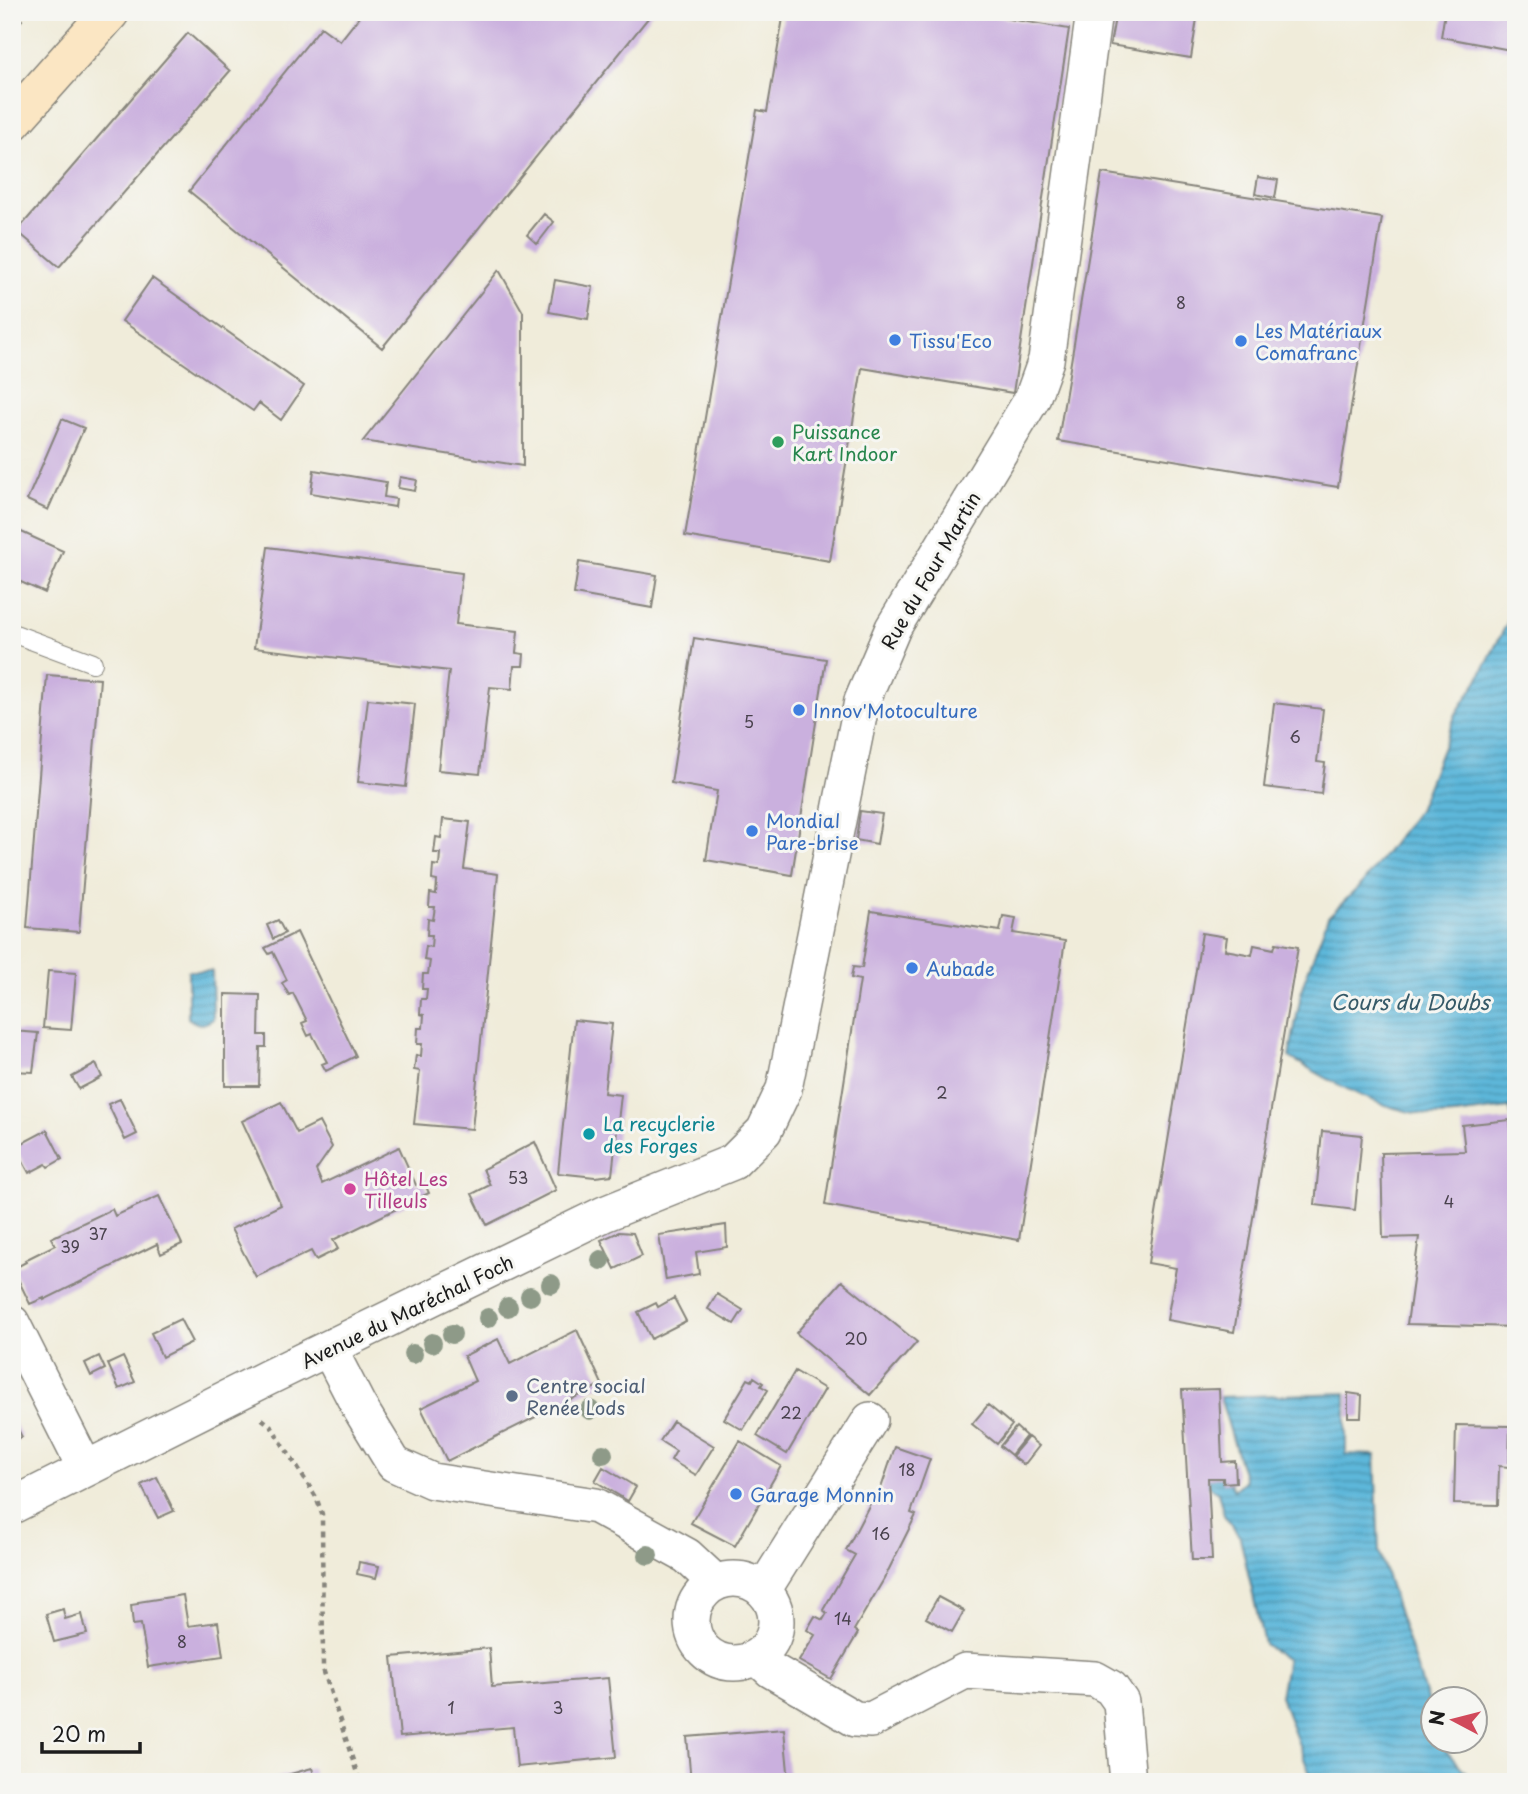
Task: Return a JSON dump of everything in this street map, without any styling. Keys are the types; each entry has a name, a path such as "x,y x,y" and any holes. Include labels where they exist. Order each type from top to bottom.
{"street":[{"path":"12,121 110,12"},
{"name":"Rue du Four Martin","path":"733,1162 764,1131 784,1089 862,701 892,628 1031,399 1046,360 1094,12"},
{"name":"Avenue du Maréchal Foch","path":"12,1506 604,1214 733,1162"},
{"path":"12,1323 85,1468"},
{"path":"329,1349 358,1405 394,1464 432,1481 596,1506 687,1556 715,1582"},
{"path":"764,1590 870,1420"},
{"path":"741,1578 764,1590 777,1612 775,1638 758,1658 733,1665 709,1656 694,1636 691,1615 699,1596 715,1582 741,1578"},
{"path":"758,1658 771,1670 855,1719 871,1720 965,1671 1095,1679 1111,1688 1121,1702 1128,1782"}],"lane":[{"path":"12,633 93,663"}],"path":[{"path":"259,1416 271,1426 316,1497 322,1514 323,1669 360,1782"}],"water":[{"name":"Cours du Doubs","path":"1516,606 1516,1140 1510,1108 1447,1115 1409,1112 1373,1101 1289,1057 1303,984 1328,917 1362,884 1418,810 1456,714 1478,680"},
{"path":"188,971 212,971 213,1019 203,1024 188,1018"},
{"path":"1346,1393 1346,1454 1375,1455 1379,1552 1423,1686 1420,1686 1420,1756 1451,1756 1475,1782 1313,1782 1280,1695 1287,1660 1264,1644 1240,1537 1224,1515 1218,1492 1208,1486 1208,1478 1223,1478 1223,1482 1230,1482 1234,1490 1245,1480 1220,1397"}],"building":[{"path":"12,12 22,20 12,31"},
{"path":"363,12 653,12 382,348 189,191 321,27 340,41"},
{"path":"784,12 967,12 1069,29 1013,393 862,368 830,561 685,536 757,110 767,112"},
{"path":"1116,12 1198,12 1191,58 1110,45"},
{"path":"1445,12 1516,12 1516,51 1441,37"},
{"path":"188,33 230,71 59,267 17,231"},
{"path":"1102,173 1382,218 1338,487 1058,441"},
{"path":"1258,177 1278,180 1275,198 1255,194"},
{"path":"544,214 554,222 537,244 527,235"},
{"path":"499,270 523,312 523,466 363,441"},
{"path":"152,278 304,386 281,420 259,403 253,411 122,321"},
{"path":"555,280 593,287 588,319 549,312"},
{"path":"62,419 84,428 48,510 27,500"},
{"path":"314,470 386,482 384,497 396,499 395,507 311,493"},
{"path":"400,477 417,480 415,491 398,488"},
{"path":"17,530 63,551 45,593 12,578 12,540"},
{"path":"268,547 462,573 456,624 518,631 516,653 524,654 523,666 514,666 512,689 490,687 480,774 438,770 449,671 254,648"},
{"path":"579,562 657,575 652,608 574,594"},
{"path":"694,638 826,659 792,875 706,860 717,791 671,783"},
{"path":"47,675 100,679 79,932 27,928"},
{"path":"368,699 415,704 406,787 358,782"},
{"path":"1274,703 1323,709 1317,762 1325,763 1321,794 1264,787"},
{"path":"860,811 882,814 877,844 856,840"},
{"path":"443,819 470,822 464,869 498,874 472,1129 414,1124 420,1071 414,1070 416,1055 421,1056 422,1044 417,1044 418,1028 423,1028 421,999 426,999 427,989 422,989 423,974 428,974 430,961 424,960 426,946 431,947 432,935 427,935 428,919 433,920 435,907 429,907 430,893 436,894 437,881 432,880 433,865 439,866 440,853 434,853 436,837 441,838"},
{"path":"871,911 1000,931 1003,916 1016,918 1013,933 1065,941 1019,1240 825,1205 860,980 851,978 853,967 862,968"},
{"path":"278,920 285,933 273,939 267,925"},
{"path":"297,932 356,1056 326,1071 322,1064 327,1062 312,1034 308,1036 302,1023 307,1021 293,993 289,995 282,983 287,980 273,952 269,954 265,948"},
{"path":"1202,933 1227,937 1225,950 1252,955 1254,945 1274,949 1276,943 1298,947 1234,1332 1167,1320 1176,1268 1148,1263"},
{"path":"48,971 76,973 71,1030 43,1028"},
{"path":"225,994 260,995 259,1035 266,1035 266,1047 260,1047 259,1086 225,1086"},
{"name":"La recyclerie des Forges","path":"574,1020 612,1024 604,1093 621,1095 612,1175 595,1177 558,1173"},
{"path":"12,1031 38,1033 33,1072 12,1071"},
{"path":"96,1064 102,1077 79,1089 72,1077"},
{"path":"120,1099 137,1134 125,1140 108,1104"},
{"name":"Hôtel Les Tilleuls","path":"281,1102 297,1133 319,1122 332,1147 316,1170 322,1184 399,1147 416,1185 424,1182 429,1193 333,1240 338,1249 316,1260 311,1251 256,1277 231,1229 281,1205 242,1121"},
{"path":"1510,1120 1516,1165 1516,1327 1407,1324 1419,1237 1383,1238 1381,1153 1465,1151 1462,1125"},
{"path":"47,1130 62,1159 29,1173 15,1147"},
{"path":"1322,1131 1362,1135 1355,1210 1315,1205"},
{"path":"535,1142 556,1190 487,1225 472,1194 490,1185 483,1169"},
{"path":"159,1196 182,1244 161,1254 157,1244 44,1300 30,1304 13,1269 55,1245 51,1238 112,1209 115,1216"},
{"path":"726,1225 727,1247 696,1252 699,1274 666,1280 659,1235"},
{"path":"619,1232 633,1233 642,1256 615,1269 601,1240"},
{"path":"842,1281 917,1342 870,1395 796,1333"},
{"path":"717,1294 743,1310 734,1324 708,1309"},
{"path":"674,1298 686,1321 651,1339 638,1312 656,1303 658,1307"},
{"path":"180,1319 192,1342 162,1357 151,1333"},
{"name":"Centre social Renée Lods","path":"577,1330 602,1384 447,1461 421,1408 475,1381 464,1356 498,1339 510,1364"},
{"path":"99,1356 105,1369 91,1376 85,1363"},
{"path":"123,1357 135,1382 119,1389 108,1364"},
{"path":"795,1371 825,1389 787,1454 757,1436"},
{"path":"754,1377 768,1390 743,1430 724,1419 748,1379 752,1381"},
{"path":"1219,1389 1222,1462 1235,1461 1236,1482 1223,1483 1223,1478 1208,1478 1212,1560 1192,1560 1182,1390"},
{"path":"1348,1393 1362,1395 1361,1417 1348,1417"},
{"path":"988,1405 1012,1425 997,1444 972,1424"},
{"path":"12,1418 22,1437 12,1441"},
{"path":"673,1421 714,1446 696,1475 671,1460 676,1451 660,1441"},
{"path":"1456,1425 1510,1426 1509,1467 1499,1466 1498,1505 1454,1504"},
{"path":"1016,1427 1026,1436 1011,1455 1000,1446"},
{"path":"1028,1437 1039,1446 1024,1465 1012,1456"},
{"name":"Garage Monnin","path":"740,1441 781,1466 735,1546 691,1523"},
{"path":"895,1447 930,1459 911,1513 916,1515 884,1579 854,1630 858,1633 831,1679 799,1661 815,1635 807,1630 815,1616 823,1620 827,1613 823,1610 855,1555 846,1550 874,1496 878,1497"},
{"path":"603,1467 636,1487 628,1501 595,1481"},
{"path":"157,1477 174,1511 158,1518 141,1485"},
{"path":"359,1562 379,1566 376,1578 357,1574"},
{"path":"183,1595 188,1626 218,1622 223,1656 148,1667 141,1624 133,1625 131,1605"},
{"path":"938,1597 964,1611 952,1632 926,1618"},
{"path":"63,1609 65,1619 82,1614 87,1634 54,1642 46,1614"},
{"path":"489,1648 492,1687 608,1678 616,1757 517,1767 513,1727 400,1737 392,1657"},
{"path":"784,1729 789,1782 691,1782 687,1737"},
{"path":"312,1768 316,1782 265,1782 265,1781"}],"place":[{"name":"Tissu'Eco","path":"895,340"},
{"name":"Les Matériaux Comafranc","path":"1241,341"},
{"name":"Puissance Kart Indoor","path":"778,442"},
{"name":"Innov'Motoculture","path":"799,710"},
{"name":"Mondial Pare-brise","path":"752,831"},
{"name":"Aubade","path":"912,968"},
{"name":"La recyclerie des Forges","path":"589,1134"},
{"name":"Hôtel Les Tilleuls","path":"350,1189"},
{"name":"Centre social Renée Lods","path":"512,1396"},
{"name":"Garage Monnin","path":"736,1494"}]}
